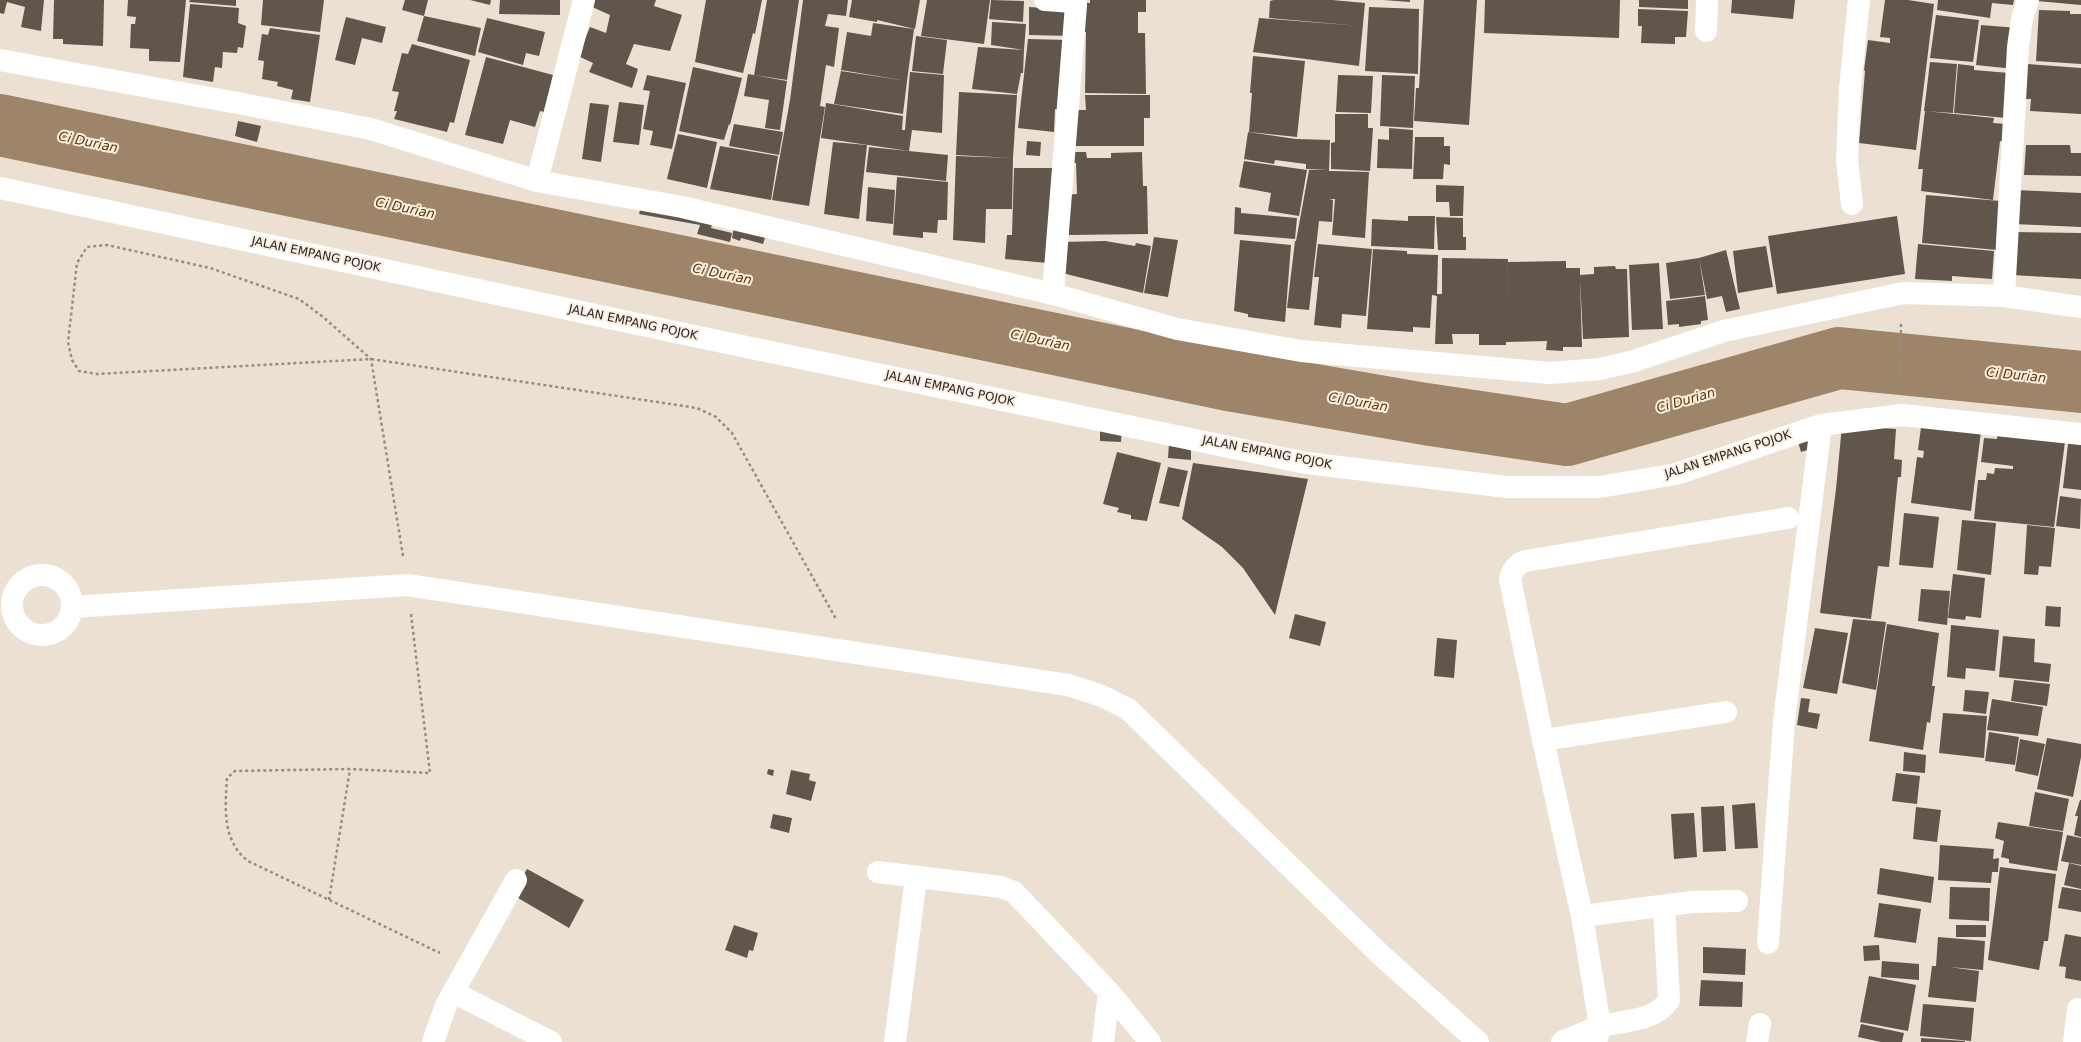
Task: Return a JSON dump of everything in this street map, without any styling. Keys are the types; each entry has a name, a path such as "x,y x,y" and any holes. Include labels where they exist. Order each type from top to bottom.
{"street":[{"path":"537,181 584,0"},
{"path":"1045,0 1073,2 1076,5 1053,294"},
{"path":"1706,31 1707,0"},
{"path":"1852,204 1847,160 1847,145 1850,88 1859,0"},
{"path":"2004,296 2018,47 2022,19 2028,0"},
{"path":"0,60 243,104 371,130 537,181 682,207 1053,294 1177,329 1301,351 1550,373 1600,369 1634,361 1724,331 1903,293 2004,296 2081,307"},
{"name":"JALAN EMPANG POJOK","path":"0,188 700,338 1306,463 1507,487 1600,487 1676,474 1821,425 1902,415 2081,434"},
{"path":"1768,943 1784,721 1821,425"},
{"path":"1598,1034 1582,916 1543,740 1510,579 1517,564 1524,561 1788,518"},
{"path":"48,574 61,580 70,592 73,606 69,621 59,631 44,636 30,634 18,624 6,610 20,583 33,575 48,574"},
{"path":"73,606 407,585 1068,686 1102,696 1128,709 1382,956 1478,1042"},
{"path":"1543,740 1726,712"},
{"path":"878,872 916,878 1001,887 1014,892 1109,992 1150,1042"},
{"path":"895,1042 916,878"},
{"path":"433,1042 446,1005 516,880"},
{"path":"1582,916 1692,902 1737,901"},
{"path":"1562,1042 1598,1034 1655,1015 1664,1009 1669,1000 1664,906"},
{"path":"453,992 551,1042"},
{"path":"1103,1042 1109,992"},
{"path":"2077,1037 2078,1009"}],"path":[{"path":"371,359 300,299 210,268 108,245 87,247 77,263 68,342 72,360 79,371 96,374 371,359 697,408 716,417 732,433 855,654"},
{"path":"1900,378 1901,318"},
{"path":"430,773 350,769 235,770 227,778 225,808 230,840 238,854 248,861 440,953"},
{"path":"329,900 350,769"}],"building":[{"path":"0,0 44,0 41,31 21,27 25,7 7,2 4,14 0,13"},
{"path":"54,0 104,0 103,46 63,44 63,39 53,39"},
{"path":"128,0 186,0 180,62 149,61 149,49 130,48 131,24 135,24 136,17 127,16"},
{"path":"190,0 236,0 236,6 189,2"},
{"path":"263,0 324,0 320,32 261,25"},
{"path":"405,0 428,0 424,16 402,10"},
{"path":"470,0 491,0 490,5"},
{"path":"500,0 560,0 560,15 499,14"},
{"path":"593,0 656,0 654,6 682,15 670,51 634,44 626,64 638,69 632,88 589,72 593,63 578,56 590,27 606,33 610,15 590,6"},
{"path":"706,0 762,0 755,34 753,33 743,73 695,62"},
{"path":"767,0 799,0 787,80 754,75"},
{"path":"803,0 848,0 846,16 828,14 825,26 839,28 834,67 826,65 820,106 825,107 809,206 772,200 790,100"},
{"path":"852,0 920,0 915,29 877,20 877,22 849,17"},
{"path":"927,0 990,0 984,44 921,36"},
{"path":"991,0 1024,1 1023,22 989,19"},
{"path":"1090,0 1146,0 1146,12 1138,12 1138,33 1145,33 1146,94 1085,93 1086,32 1084,32 1083,3 1090,3"},
{"path":"1332,0 1365,3 1359,66 1253,52 1259,18 1360,26 1269,18 1270,1"},
{"path":"1383,0 1410,0 1410,2"},
{"path":"1424,0 1477,0 1469,125 1414,121 1416,88 1419,88"},
{"path":"1485,0 1620,0 1619,38 1484,33"},
{"path":"1639,0 1688,0 1688,9 1639,7"},
{"path":"1732,0 1795,0 1793,19 1731,13"},
{"path":"1885,0 1908,0 1934,4 1916,150 1859,143 1864,70 1868,40 1890,43 1890,38 1880,37"},
{"path":"1938,0 2014,0 2013,5 1992,3 1990,18 1937,10"},
{"path":"2081,0 2081,5 2037,1"},
{"path":"190,4 239,8 238,23 246,26 243,48 238,47 237,53 223,52 222,68 215,67 213,82 183,77"},
{"path":"1029,7 1058,9 1073,7 1072,36 1029,35"},
{"path":"1369,7 1419,9 1418,74 1365,71"},
{"path":"1638,9 1688,11 1686,37 1675,37 1675,44 1641,43 1642,26 1638,26"},
{"path":"2039,10 2070,11 2070,14 2081,14 2081,64 2036,61"},
{"path":"1936,15 1979,20 1973,62 1930,58"},
{"path":"424,16 481,28 475,56 417,41"},
{"path":"346,17 386,27 382,43 362,38 355,65 335,60"},
{"path":"487,18 545,32 539,56 526,53 523,65 478,52"},
{"path":"992,22 1026,24 1024,50 991,45"},
{"path":"873,23 914,29 907,81 841,70 847,32 871,36"},
{"path":"1981,25 2018,28 2014,69 1976,65"},
{"path":"270,28 320,35 310,102 291,99 293,90 277,86 278,82 262,79 264,61 258,60 262,34 268,35"},
{"path":"916,36 947,40 943,74 912,71"},
{"path":"1028,39 1068,40 1063,110 1055,109 1054,132 1018,128"},
{"path":"412,44 470,60 454,123 450,122 447,132 394,119 397,111 394,111 399,92 392,91 402,53 408,54"},
{"path":"978,47 1024,50 1023,73 1021,73 1017,94 972,89"},
{"path":"1253,56 1305,61 1297,137 1249,132"},
{"path":"486,57 553,75 544,112 540,111 535,127 510,120 503,144 465,135"},
{"path":"1930,62 1957,64 1953,113 1924,111"},
{"path":"1958,64 1974,66 1974,70 2009,73 2006,118 1954,113"},
{"path":"2027,64 2081,68 2081,114 2030,111 2031,99 2025,99"},
{"path":"693,67 742,78 730,125 729,124 724,140 679,131"},
{"path":"841,71 907,81 903,114 834,104"},
{"path":"910,72 944,75 942,133 912,130 909,151 821,138 826,103 903,116 902,130 905,130"},
{"path":"748,74 787,81 780,130 765,128 769,100 744,96"},
{"path":"647,75 686,83 672,149 650,145 653,131 643,129 650,91 643,90"},
{"path":"1338,75 1373,76 1371,113 1336,112"},
{"path":"1382,75 1415,76 1413,128 1380,126"},
{"path":"959,92 1017,95 1013,158 956,155"},
{"path":"1085,95 1150,95 1150,118 1144,118 1144,146 1071,146 1071,110 1086,110"},
{"path":"619,102 644,105 639,145 613,142"},
{"path":"590,103 609,105 601,162 582,159"},
{"path":"1925,111 1994,118 1993,123 2006,124 2005,142 2000,141 1993,200 1921,191 1923,169 1918,169"},
{"path":"1335,114 1368,114 1368,128 1373,128 1370,171 1331,169 1331,143 1335,142"},
{"path":"238,121 261,126 257,142 235,136"},
{"path":"734,124 783,132 779,155 729,146"},
{"path":"1389,128 1413,130 1412,169 1377,168 1378,139 1389,140"},
{"path":"1248,132 1296,139 1330,140 1329,171 1369,172 1365,238 1332,235 1335,199 1329,199 1333,200 1332,222 1319,221 1309,310 1287,308 1295,241 1309,170 1328,170 1306,169 1306,164 1275,160 1274,164 1244,159"},
{"path":"678,134 717,142 707,188 667,179"},
{"path":"1415,137 1444,137 1444,146 1450,146 1450,165 1444,164 1443,179 1413,179"},
{"path":"1027,141 1041,142 1040,156 1026,155"},
{"path":"833,142 867,145 859,219 824,214"},
{"path":"2026,145 2070,145 2071,153 2081,153 2081,176 2024,175"},
{"path":"720,146 778,156 771,200 710,189"},
{"path":"869,147 948,155 946,181 866,172"},
{"path":"1068,152 1086,152 1087,158 1111,158 1111,153 1142,152 1143,186 1147,186 1148,234 1069,235 1063,195 1077,194 1076,163 1068,163"},
{"path":"956,156 1013,158 1012,209 986,209 985,243 953,240"},
{"path":"1244,161 1307,170 1299,216 1268,211 1271,193 1239,187"},
{"path":"1014,168 1056,168 1047,263 1005,259 1007,235 1012,235"},
{"path":"897,177 948,182 947,220 938,220 937,233 923,232 923,238 893,235"},
{"path":"1436,185 1464,186 1463,216 1450,216 1449,202 1436,202"},
{"path":"868,187 895,190 893,224 866,221"},
{"path":"2016,190 2081,193 2081,227 2014,224"},
{"path":"1926,195 2001,201 1997,250 1922,243"},
{"path":"642,201 714,216 711,228 732,233 730,242 697,234 700,225 639,214"},
{"path":"1235,207 1241,208 1241,213 1297,218 1295,239 1234,234"},
{"path":"1408,216 1435,216 1434,249 1371,246 1372,219 1408,221"},
{"path":"1897,216 1905,274 1777,294 1768,236"},
{"path":"1436,217 1463,218 1463,237 1466,237 1466,250 1438,250"},
{"path":"735,220 768,228 763,244 741,238 740,241 732,238"},
{"path":"2013,232 2081,233 2081,279 2012,275"},
{"path":"1154,237 1178,240 1168,297 1144,293"},
{"path":"1240,240 1291,245 1285,322 1248,317 1248,314 1234,311"},
{"path":"1105,241 1135,246 1136,243 1151,246 1143,293 1058,272 1060,242"},
{"path":"1318,244 1372,249 1366,316 1342,314 1341,328 1314,325 1319,277 1314,277"},
{"path":"1918,244 1994,251 1992,279 1952,276 1952,281 1915,279"},
{"path":"1766,246 1773,287 1738,293 1733,251"},
{"path":"1373,249 1407,251 1407,254 1438,255 1437,294 1442,294 1442,258 1508,259 1506,329 1508,262 1566,261 1566,268 1580,268 1580,275 1594,274 1594,267 1615,266 1616,269 1627,269 1629,337 1583,339 1580,278 1582,347 1563,347 1563,351 1546,350 1547,341 1506,342 1506,345 1479,345 1479,334 1452,334 1453,344 1435,344 1437,296 1432,295 1430,328 1413,327 1413,332 1367,329"},
{"path":"1726,250 1740,309 1726,312 1722,296 1707,299 1699,258"},
{"path":"1699,258 1705,295 1670,299 1666,263"},
{"path":"1659,263 1663,329 1632,330 1629,265"},
{"path":"1705,296 1708,320 1701,321 1701,324 1679,327 1679,324 1668,325 1666,301"},
{"path":"1982,424 1971,511 1911,503 1917,457 1923,458 1924,451 1918,450 1921,427"},
{"path":"1842,425 1896,429 1894,459 1902,460 1901,477 1898,477 1889,567 1878,566 1871,619 1820,613 1836,489"},
{"path":"1100,426 1122,426 1121,442 1100,441"},
{"path":"1998,426 2066,434 2054,527 1974,519 1978,480 1986,480 1987,473 1994,474 1995,468 2013,469 2013,466 1981,462 1984,438 1997,439"},
{"path":"2069,435 2081,437 2081,490 2063,488"},
{"path":"1808,439 1811,449 1801,452 1798,442"},
{"path":"1169,443 1191,445 1191,460 1168,458"},
{"path":"1117,452 1161,463 1147,521 1131,519 1131,515 1117,512 1119,508 1103,504"},
{"path":"1193,463 1308,479 1275,615 1243,568 1222,547 1182,519"},
{"path":"1168,467 1188,471 1179,507 1159,503"},
{"path":"2060,496 2081,499 2080,529 2056,526"},
{"path":"1904,513 1939,517 1933,568 1899,565"},
{"path":"1962,520 1996,523 1991,575 1957,570"},
{"path":"2027,525 2055,528 2051,567 2039,566 2038,575 2024,574"},
{"path":"1953,574 1985,578 1981,618 1966,616 1965,620 1948,618"},
{"path":"1921,589 1950,591 1947,625 1918,621"},
{"path":"2046,606 2061,607 2060,627 2045,626"},
{"path":"1295,614 1326,622 1320,646 1289,638"},
{"path":"1853,619 1886,622 1876,690 1842,683"},
{"path":"1887,624 1939,633 1932,686 1935,686 1930,723 1927,722 1923,750 1869,741"},
{"path":"1951,625 1999,630 1995,671 1966,668 1965,679 1947,677"},
{"path":"1815,628 1848,633 1837,694 1803,688"},
{"path":"2003,636 2035,639 2034,662 2051,664 2049,682 1999,677"},
{"path":"1437,638 1457,640 1454,678 1434,676"},
{"path":"2014,680 2050,684 2047,706 2011,701"},
{"path":"1965,690 1989,692 1986,714 1963,711"},
{"path":"1801,698 1810,699 1808,712 1820,714 1817,729 1797,725"},
{"path":"1992,699 2043,707 2038,736 1987,730"},
{"path":"1943,713 1987,716 1984,758 1939,753"},
{"path":"1989,732 2019,737 2015,765 1985,761"},
{"path":"2047,738 2081,744 2081,757 2073,797 2037,789"},
{"path":"2020,739 2045,744 2038,776 2015,771"},
{"path":"1904,752 1926,755 1925,773 1903,771"},
{"path":"768,769 774,770 773,776 767,774"},
{"path":"791,770 810,774 809,780 816,782 811,801 786,794"},
{"path":"1896,773 1920,776 1917,804 1892,801"},
{"path":"2035,792 2069,799 2063,831 2029,826"},
{"path":"2080,800 2081,837 2074,835 2078,816 2075,816"},
{"path":"1755,803 1758,848 1735,849 1732,805"},
{"path":"1724,806 1726,851 1703,852 1701,807"},
{"path":"1916,807 1941,810 1937,842 1913,839"},
{"path":"1694,813 1697,857 1674,859 1671,814"},
{"path":"773,814 792,818 789,833 770,828"},
{"path":"1998,822 2063,832 2057,871 2009,863 2009,859 2001,857 2004,841 1995,838"},
{"path":"2067,835 2081,838 2081,865 2061,861"},
{"path":"1940,845 1994,849 1993,859 1999,858 1998,872 1992,872 1991,883 1938,880"},
{"path":"2069,863 2081,866 2081,889 2064,885"},
{"path":"2000,867 2056,874 2048,941 2044,941 2039,970 1988,960"},
{"path":"1880,868 1934,877 1931,903 1877,894"},
{"path":"527,869 584,900 569,928 513,895"},
{"path":"1950,887 1990,888 1989,921 1949,919"},
{"path":"2062,887 2081,890 2081,912 2058,908"},
{"path":"1879,903 1921,909 1916,943 1874,937"},
{"path":"734,925 758,933 753,951 749,950 747,958 725,950"},
{"path":"1956,925 1986,925 1986,937 1956,937"},
{"path":"2065,934 2081,937 2081,981 2065,978 2066,967 2059,966"},
{"path":"1938,937 1985,941 1983,970 1949,967 1979,971 1976,1002 1928,997 1932,966 1936,966"},
{"path":"1879,945 1880,960 1864,961 1863,946"},
{"path":"1703,947 1746,949 1745,975 1703,973"},
{"path":"1882,961 1919,964 1919,980 1881,977"},
{"path":"1869,976 1916,985 1908,1031 1860,1022"},
{"path":"1701,980 1743,982 1742,1007 1699,1006"},
{"path":"1923,1004 1974,1008 1971,1041 1920,1036"},
{"path":"1861,1024 1904,1033 1902,1042 1881,1042 1858,1037"},
{"path":"1921,1038 1965,1041 1965,1042 1921,1042"}],"waterway":[{"name":"Ci Durian","path":"0,125 1228,380 1425,414 1567,435 1839,358 2081,382"}]}
